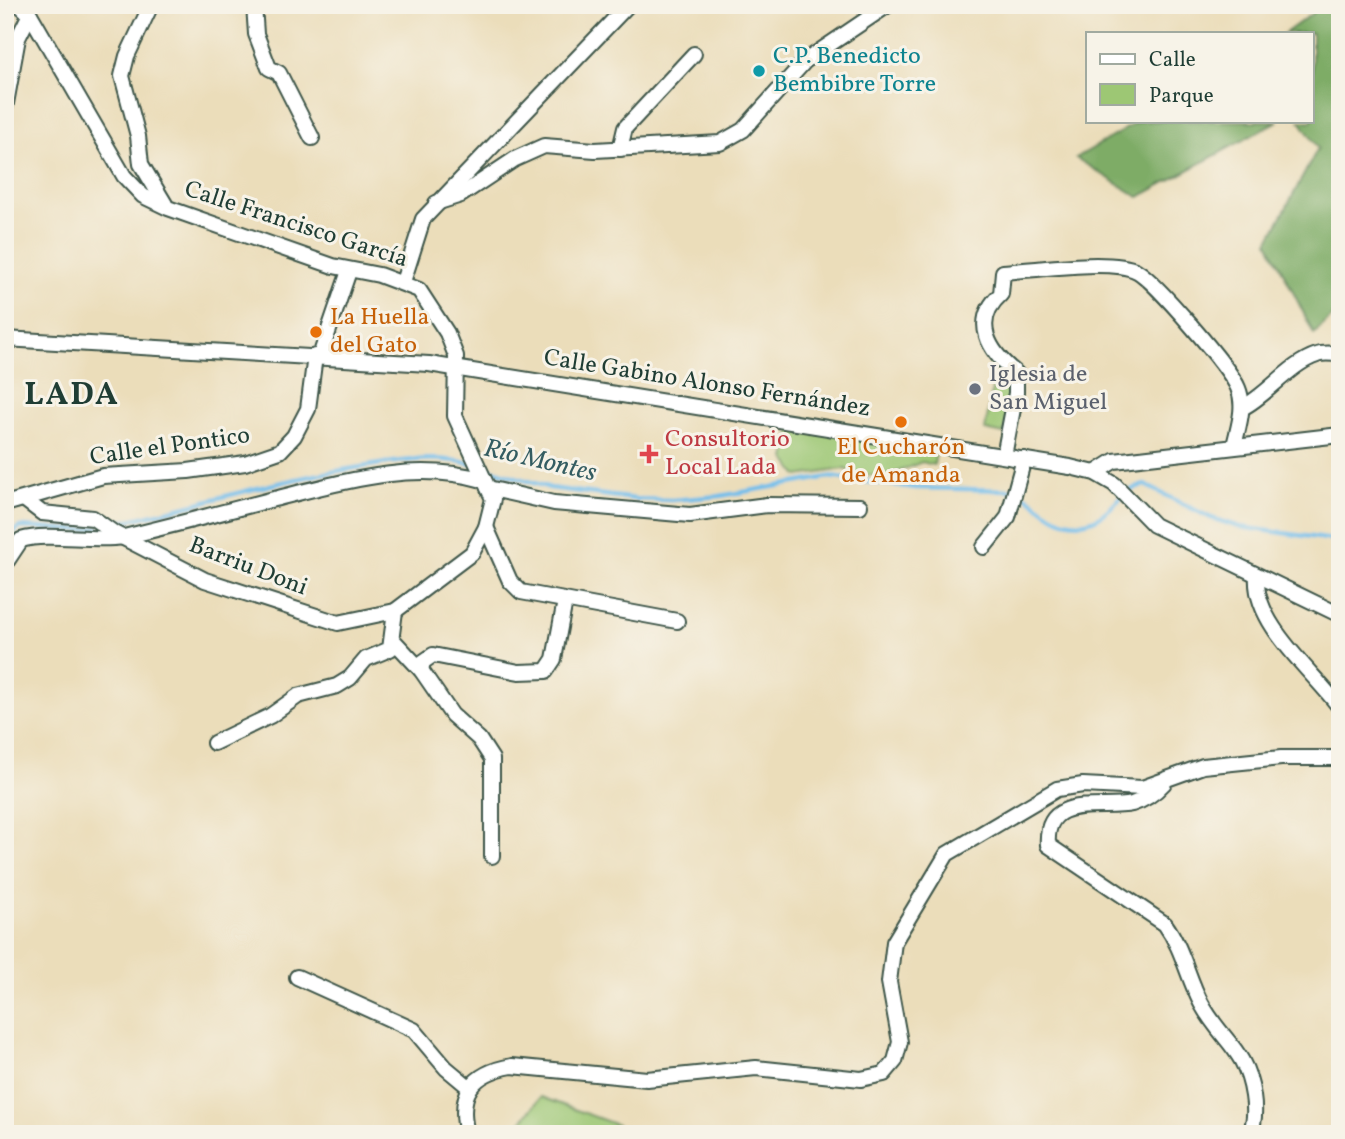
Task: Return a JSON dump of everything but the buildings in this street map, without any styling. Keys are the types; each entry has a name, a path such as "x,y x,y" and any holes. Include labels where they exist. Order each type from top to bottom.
{"street":[{"path":"151,5 127,57 122,76 138,136 141,164 168,208"},
{"path":"254,5 256,34 269,68 279,73 312,138"},
{"path":"403,282 416,234 436,203 628,5"},
{"path":"436,203 461,195 515,159 544,146 620,149 709,144 729,138 743,130 805,61 888,5"},
{"path":"5,109 25,10"},
{"name":"Calle Francisco García","path":"25,10 124,176 143,196 168,208 349,271 403,282 419,290 447,333 456,356 456,368"},
{"path":"620,149 620,136 625,128 694,54"},
{"path":"1004,456 1016,393 1016,373 1002,362 990,345 984,318 990,304 1001,293 1003,272 1098,265 1136,271 1172,305 1221,362 1238,389 1242,408 1234,446"},
{"name":"Calle el Pontico","path":"5,504 103,476 188,471 245,463 280,451 294,436 308,409 318,356 349,271"},
{"name":"Calle Gabino Alonso Fernández","path":"5,339 318,356 456,368 1095,473 1114,484 1154,525 1340,615"},
{"path":"1242,408 1259,400 1289,373 1317,354 1340,354"},
{"name":"Barriu Doni","path":"24,500 42,513 93,518 119,535 205,580 338,623 395,611 472,553 486,527 493,499 455,416 456,368"},
{"path":"1095,473 1114,461 1333,436"},
{"path":"984,547 1008,517 1024,460"},
{"path":"5,564 21,540 34,536 101,540 345,480 427,472 463,474 554,503 690,515 768,505 832,503 860,506"},
{"path":"486,527 510,581 522,593 677,621"},
{"path":"1257,576 1256,588 1266,613 1285,645 1340,708"},
{"path":"421,670 423,662 433,656 519,672 546,671 554,659 565,601"},
{"path":"214,743 270,716 298,696 337,686 350,678 366,659 390,649 394,641 395,611"},
{"path":"394,641 421,670 452,715 479,739 492,759 492,856"},
{"path":"467,1134 463,1119 470,1088 474,1080 491,1069 512,1066 647,1079 756,1068 861,1079 884,1074 895,1061 900,1042 889,982 894,942 947,854 1057,789 1083,785 1142,788 1203,766 1281,758 1340,758"},
{"path":"1170,777 1143,800 1129,805 1089,805 1069,809 1053,820 1048,834 1048,845 1165,924 1177,941 1201,1003 1243,1058 1254,1102 1254,1125 1250,1134"},
{"path":"297,977 414,1030 446,1068 470,1088"}],"green space":[{"path":"1324,5 1340,5 1340,309 1314,334 1268,242 1318,148 1301,122 1314,122 1314,32 1286,32"},
{"path":"1137,122 1276,122 1139,197 1076,158"},
{"path":"993,384 1012,388 1004,434 985,430"},
{"path":"793,421 937,445 934,465 922,462 887,476 862,475 844,469 798,476 786,459"},
{"path":"541,1097 617,1125 629,1134 511,1134"}],"waterway":[{"name":"Río Montes","path":"107,525 288,481 364,466 426,459 472,464"},
{"name":"Río Montes","path":"481,466 550,488 635,499 672,500 720,496 829,477 916,488 1011,490"},
{"name":"Río Montes","path":"1019,492 1059,519 1080,523 1091,521 1125,494 1145,485 1211,518 1240,527 1340,541"},
{"name":"Río Montes","path":"5,539 20,527 82,530 99,527"}],"place":[{"name":"C.P. Benedicto Bembibre Torre","path":"759,71"},
{"name":"La Huella del Gato","path":"316,332"},
{"name":"Iglesia de San Miguel","path":"975,389"},
{"name":"El Cucharón de Amanda","path":"901,422"},
{"name":"Consultorio Local Lada","path":"649,454"}],"district":[{"name":"LADA","path":"72,396"}]}
